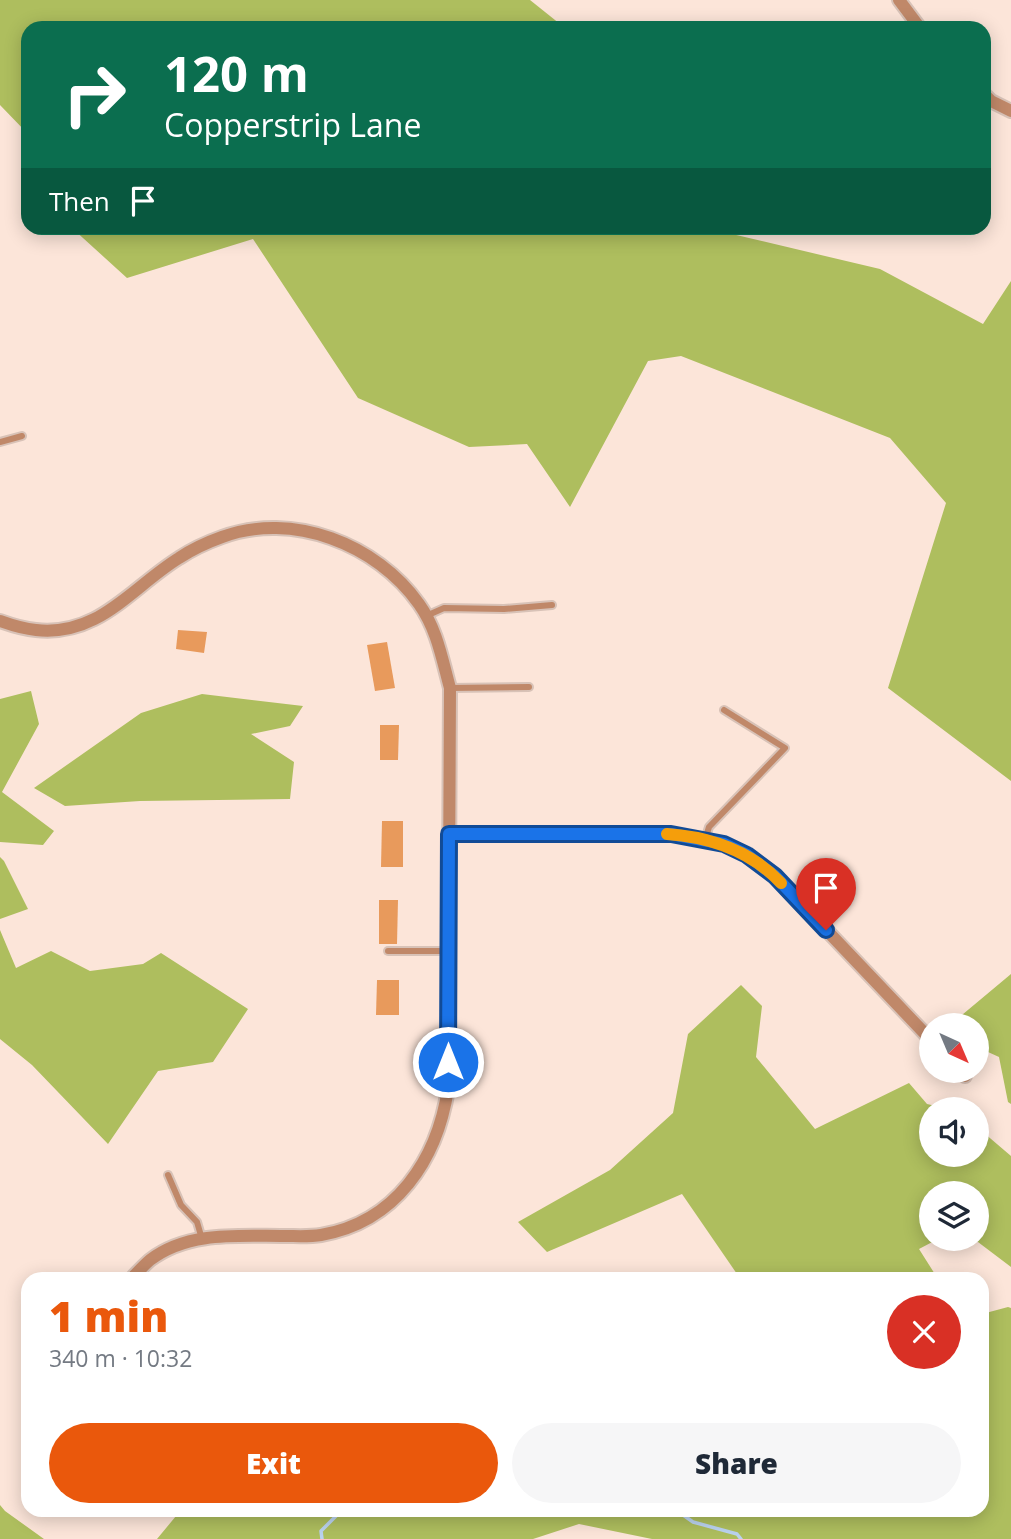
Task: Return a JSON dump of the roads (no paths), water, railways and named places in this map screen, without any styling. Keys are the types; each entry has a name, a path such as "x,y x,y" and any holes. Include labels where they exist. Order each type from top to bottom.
{"street":[{"path":"899,0 915,21"},
{"path":"991,98 1011,111"},
{"path":"0,621 37,631 68,628 92,621 114,609 178,558 223,537 248,531 278,529 316,534 349,544 397,578 426,616 437,637 450,688 448,1089 444,1117 435,1142 414,1178 390,1204 358,1224 320,1236 218,1237 181,1243 150,1260 138,1272"},
{"path":"449,834 671,834 724,844 747,855 775,876 919,1027"}],"lane":[{"path":"0,442 22,436"},
{"path":"426,616 444,608 504,609 552,605"},
{"path":"450,688 529,687"},
{"path":"705,840 709,827 785,748 724,710"},
{"path":"388,951 449,951"},
{"path":"168,1175 181,1205 197,1222 202,1239"}],"waterway":[{"path":"322,1539 321,1531 335,1517"},
{"path":"686,1517 693,1522 737,1534 741,1539"}]}
